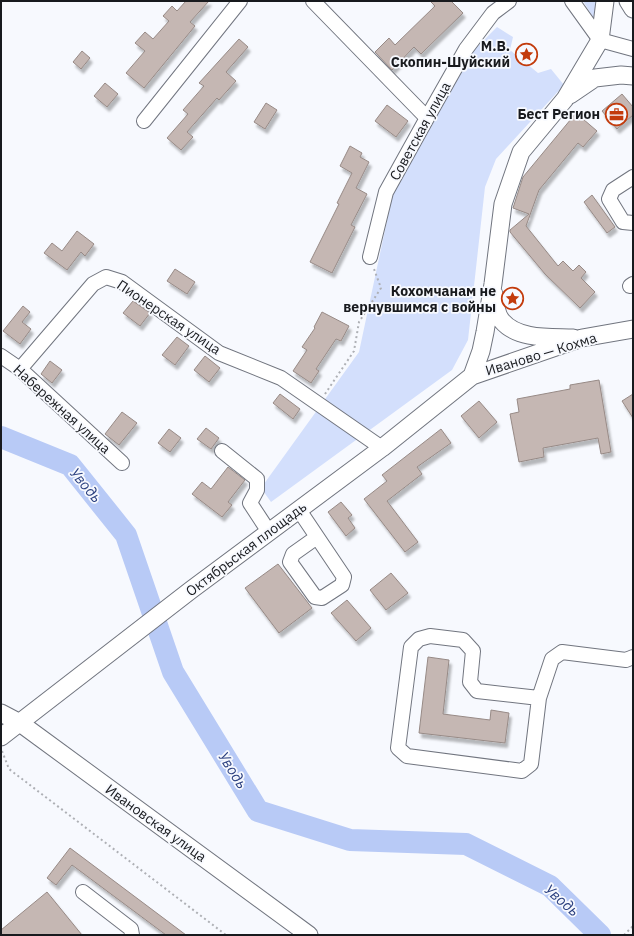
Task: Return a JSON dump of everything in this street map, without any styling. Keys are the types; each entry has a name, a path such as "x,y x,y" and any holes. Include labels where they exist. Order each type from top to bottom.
{"main road":[{"path":"472,376 481,351 493,284 503,204 521,152 565,99 600,40 605,1"},
{"path":"628,1 633,9"},
{"path":"565,99 595,78 621,75 633,76"},
{"path":"493,284 495,303 501,320 512,329 526,335 582,338"},
{"name":"Иваново — Кохма","path":"472,376 582,338 633,329"},
{"name":"Октябрьская площадь","path":"1,744 20,723 191,590 382,448 472,376"},
{"name":"Ивановская улица","path":"1,713 20,723 309,935"}],"street":[{"path":"144,121 240,1"},
{"path":"313,1 427,118"},
{"name":"Советская улица","path":"370,256 386,192 466,49 493,12 509,1"},
{"path":"572,1 600,40 633,49"},
{"path":"633,177 613,190 609,199 623,222 633,223"},
{"name":"Пионерская улица","path":"20,370 93,284 106,277 122,282 219,353 281,378 382,448"},
{"name":"Набережная улица","path":"1,356 20,370 122,464"},
{"path":"222,451 257,479 257,490 250,503 269,532"},
{"path":"299,510 317,537"},
{"path":"539,698 477,691 470,682 473,651 464,640 430,636 419,639 411,646 398,748 407,756 522,771 531,764 539,698 552,659 562,652 626,660 633,657"},
{"path":"83,892 131,929 132,935"}],"path":[{"path":"318,404 354,352 359,322 381,288 370,256"},
{"path":"1,744 9,769 226,935"},
{"path":"624,935 633,926"}],"shaded area":[{"path":"583,1 599,1 598,15 593,17"},
{"path":"497,27 513,37 510,50 538,73 551,69 564,85 496,159 485,187 468,340 452,370 271,502 261,488 359,352 394,188 467,57"}],"building":[{"path":"186,1 209,1 190,22 195,26 144,88 126,73 145,51 135,43 145,32 153,39 169,21 163,16 172,6 177,11"},
{"path":"430,1 451,1 463,13 421,54 414,47 392,70 375,52 389,38 395,45 435,6"},
{"path":"239,39 248,47 226,72 236,81 219,100 217,98 187,132 193,137 181,150 167,138 188,114 183,110 204,86 199,83"},
{"path":"82,51 90,58 81,69 73,62"},
{"path":"105,83 118,94 107,107 94,96"},
{"path":"622,94 633,107 633,115 617,129 602,111"},
{"path":"266,103 277,110 265,129 254,122"},
{"path":"387,105 408,121 396,137 375,121"},
{"path":"576,113 597,131 583,147 578,143 539,190 526,226 558,266 563,261 573,271 579,265 586,272 581,278 595,292 580,308 545,274 510,232 510,230 529,214 513,208 523,177"},
{"path":"350,146 362,153 360,157 369,162 356,188 367,194 351,225 355,227 332,273 310,262 339,204 337,203 352,173 340,166"},
{"path":"592,195 615,227 607,233 584,202"},
{"path":"77,231 94,244 85,256 81,252 67,270 44,253 52,243 62,251"},
{"path":"175,269 195,282 187,294 167,281"},
{"path":"133,301 150,313 140,326 123,313"},
{"path":"23,306 30,312 22,322 31,329 20,344 3,331"},
{"path":"322,312 349,326 341,341 336,339 316,369 319,371 311,383 293,371 307,350 302,347 315,328 314,327"},
{"path":"177,337 189,346 175,365 162,355"},
{"path":"205,356 220,368 209,382 194,370"},
{"path":"50,361 62,370 52,383 41,374"},
{"path":"599,380 611,452 601,454 598,438 543,448 544,457 519,462 510,414 519,412 517,399 570,389 570,385"},
{"path":"280,394 300,409 293,419 273,403"},
{"path":"633,394 633,418 622,401"},
{"path":"479,401 497,422 479,438 461,416"},
{"path":"122,412 137,423 119,445 105,434"},
{"path":"206,428 219,438 211,449 197,439"},
{"path":"169,429 181,438 170,452 158,443"},
{"path":"441,429 451,443 417,467 422,474 387,501 418,542 405,552 364,499 387,481 382,475"},
{"path":"228,467 245,480 228,502 232,505 222,517 192,494 202,482 211,489"},
{"path":"341,502 352,515 348,518 355,528 346,536 328,512"},
{"path":"278,564 312,608 279,633 245,588"},
{"path":"391,573 408,593 386,610 370,590"},
{"path":"347,600 371,628 356,641 331,613"},
{"path":"428,657 449,660 443,714 490,720 491,710 509,713 505,743 419,733"},
{"path":"70,848 186,935 166,935 72,865 56,885 47,878"},
{"path":"47,892 82,935 1,935 1,930"}],"waterway":[{"name":"Уводь","path":"1,437 70,465 126,535 173,672 258,811 350,840 466,844 550,886 600,935"}],"place":[{"name":"М.В. Скопин-Шуйский","path":"526,54"},
{"name":"Бест Регион","path":"616,114"},
{"name":"Кохомчанам не вернувшимся с войны","path":"512,299"}]}
